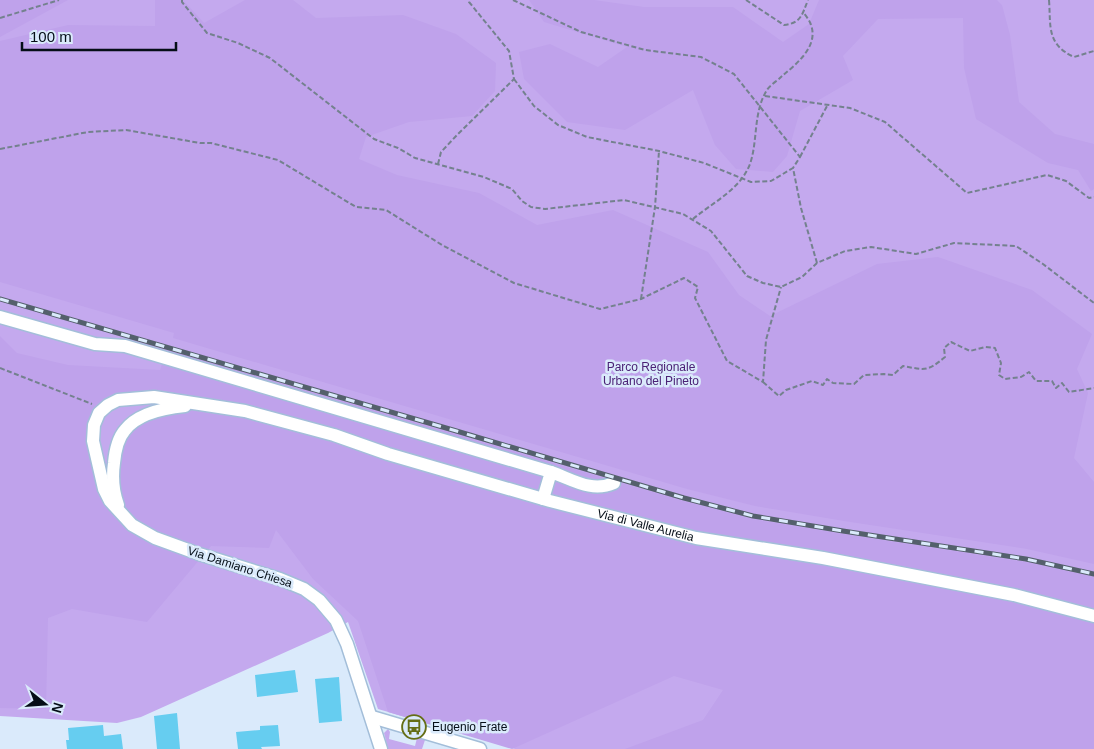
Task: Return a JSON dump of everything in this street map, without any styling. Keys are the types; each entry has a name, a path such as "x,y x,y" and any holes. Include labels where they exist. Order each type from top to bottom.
{"street":[{"path":"0,317 95,344 125,346 551,472 592,487 614,483"},
{"name":"Via di Valle Aurelia","path":"104,408 118,400 154,397 245,411 543,499 696,538 823,558 1014,595 1094,616"},
{"name":"Via di Valle Aurelia","path":"124,516 117,503 113,480 115,455 124,430 138,418 152,413 172,407 203,404"},
{"name":"Via Damiano Chiesa","path":"104,408 94,425 93,441 104,489 110,501 132,525 154,538 280,579 314,596 324,604 336,620 353,662 381,749"},
{"path":"543,499 551,472"},
{"path":"372,717 433,743 480,749"}],"path":[{"path":"0,18 59,0"},
{"path":"182,0 207,32 238,43 270,58 374,139 398,148 414,158 484,177 512,189 522,201 531,207 545,209 624,200 683,214 711,231 747,276 781,287 802,277 817,263 845,251 871,248 916,254 954,244 1016,246 1094,303"},
{"path":"469,0 509,52 514,79 534,106 558,125 587,137 704,162 751,182 771,181 793,168 827,106"},
{"path":"513,0 582,32 645,50 701,57 734,74 800,157"},
{"path":"746,0 784,25 792,24 801,18 808,0"},
{"path":"1049,0 1050,27 1053,39 1063,52 1074,57 1094,51"},
{"path":"692,220 708,205 731,192 750,164 761,106 767,90 802,59 813,38 811,25 803,12"},
{"path":"438,164 441,152 514,79"},
{"path":"765,96 850,108 886,122 967,193 1047,175 1066,181 1089,198 1094,197"},
{"path":"0,149 88,132 126,130 200,143 211,143 278,160 356,206 386,210 442,245 514,283 600,309 641,299 684,278 698,287 695,298 727,361 763,382 779,396 786,390 812,381 823,384 827,379 833,383 854,384 864,375 893,375 902,366 920,369 932,368 944,357 944,348 951,342 970,351 985,347 995,348 1001,363 999,375 1005,379 1021,377 1029,372 1036,381 1052,381 1056,388 1062,383 1069,392 1094,388"},
{"path":"641,299 654,207 659,151"},
{"path":"793,168 800,208 817,263"},
{"path":"763,382 766,340 781,287"},
{"path":"0,368 104,408"}],"green space":[{"name":"Parco Regionale Urbano del Pineto","path":"0,0 1094,0 1094,749 515,749 378,709 348,622 328,633 141,717 117,723 0,716"},
{"path":"0,0 68,0 0,37"},
{"path":"155,0 183,0 204,23 245,0 293,0 316,18 403,15 456,34 496,63 495,91 472,116 409,122 366,137 359,159 397,175 479,193 537,225 613,210 708,252 739,295 770,316 877,264 938,257 1032,290 1092,334 1077,369 1088,393 1074,458 1094,482 1094,564 1027,549 755,506 687,489 173,338 174,333 0,282 0,41 68,25 155,26"},
{"path":"529,0 594,0 644,7 733,7 783,42 809,24 819,0 997,0 1002,5 1010,35 1019,102 1055,134 1094,144 1094,189 1091,191 1078,170 1048,163 976,119 964,68 963,18 878,19 843,56 853,80 800,111 787,156 773,172 736,169 715,145 693,90 625,130 567,122 524,79 519,52 550,44 598,67 627,47 544,22"},
{"path":"0,336 17,353 68,365 160,370 167,350 683,501 752,519 1025,562 1094,577 1094,749 625,749 703,720 723,690 674,676 512,749 388,712 358,621 313,579 276,530 269,548 211,546 147,622 72,609 48,618 46,709 0,708","holes":["161,402 157,408 139,415 112,462 111,493 97,432 104,414 118,405"]},
{"path":"388,729 390,732 389,739 415,746 417,738 425,740 422,749 388,749 384,733"}],"building":[{"path":"295,670 298,692 257,697 255,675"},
{"path":"339,677 342,721 319,723 315,679"},
{"path":"177,713 180,749 157,749 154,716"},
{"path":"103,725 104,736 121,734 123,749 67,749 66,740 69,740 68,728"},
{"path":"278,725 280,746 261,747 262,749 238,749 236,732 260,730 260,726"}],"railway":[{"path":"0,299 684,498 753,516 1026,559 1094,574"}],"place":[{"name":"Eugenio Frate","path":"414,727"}]}
